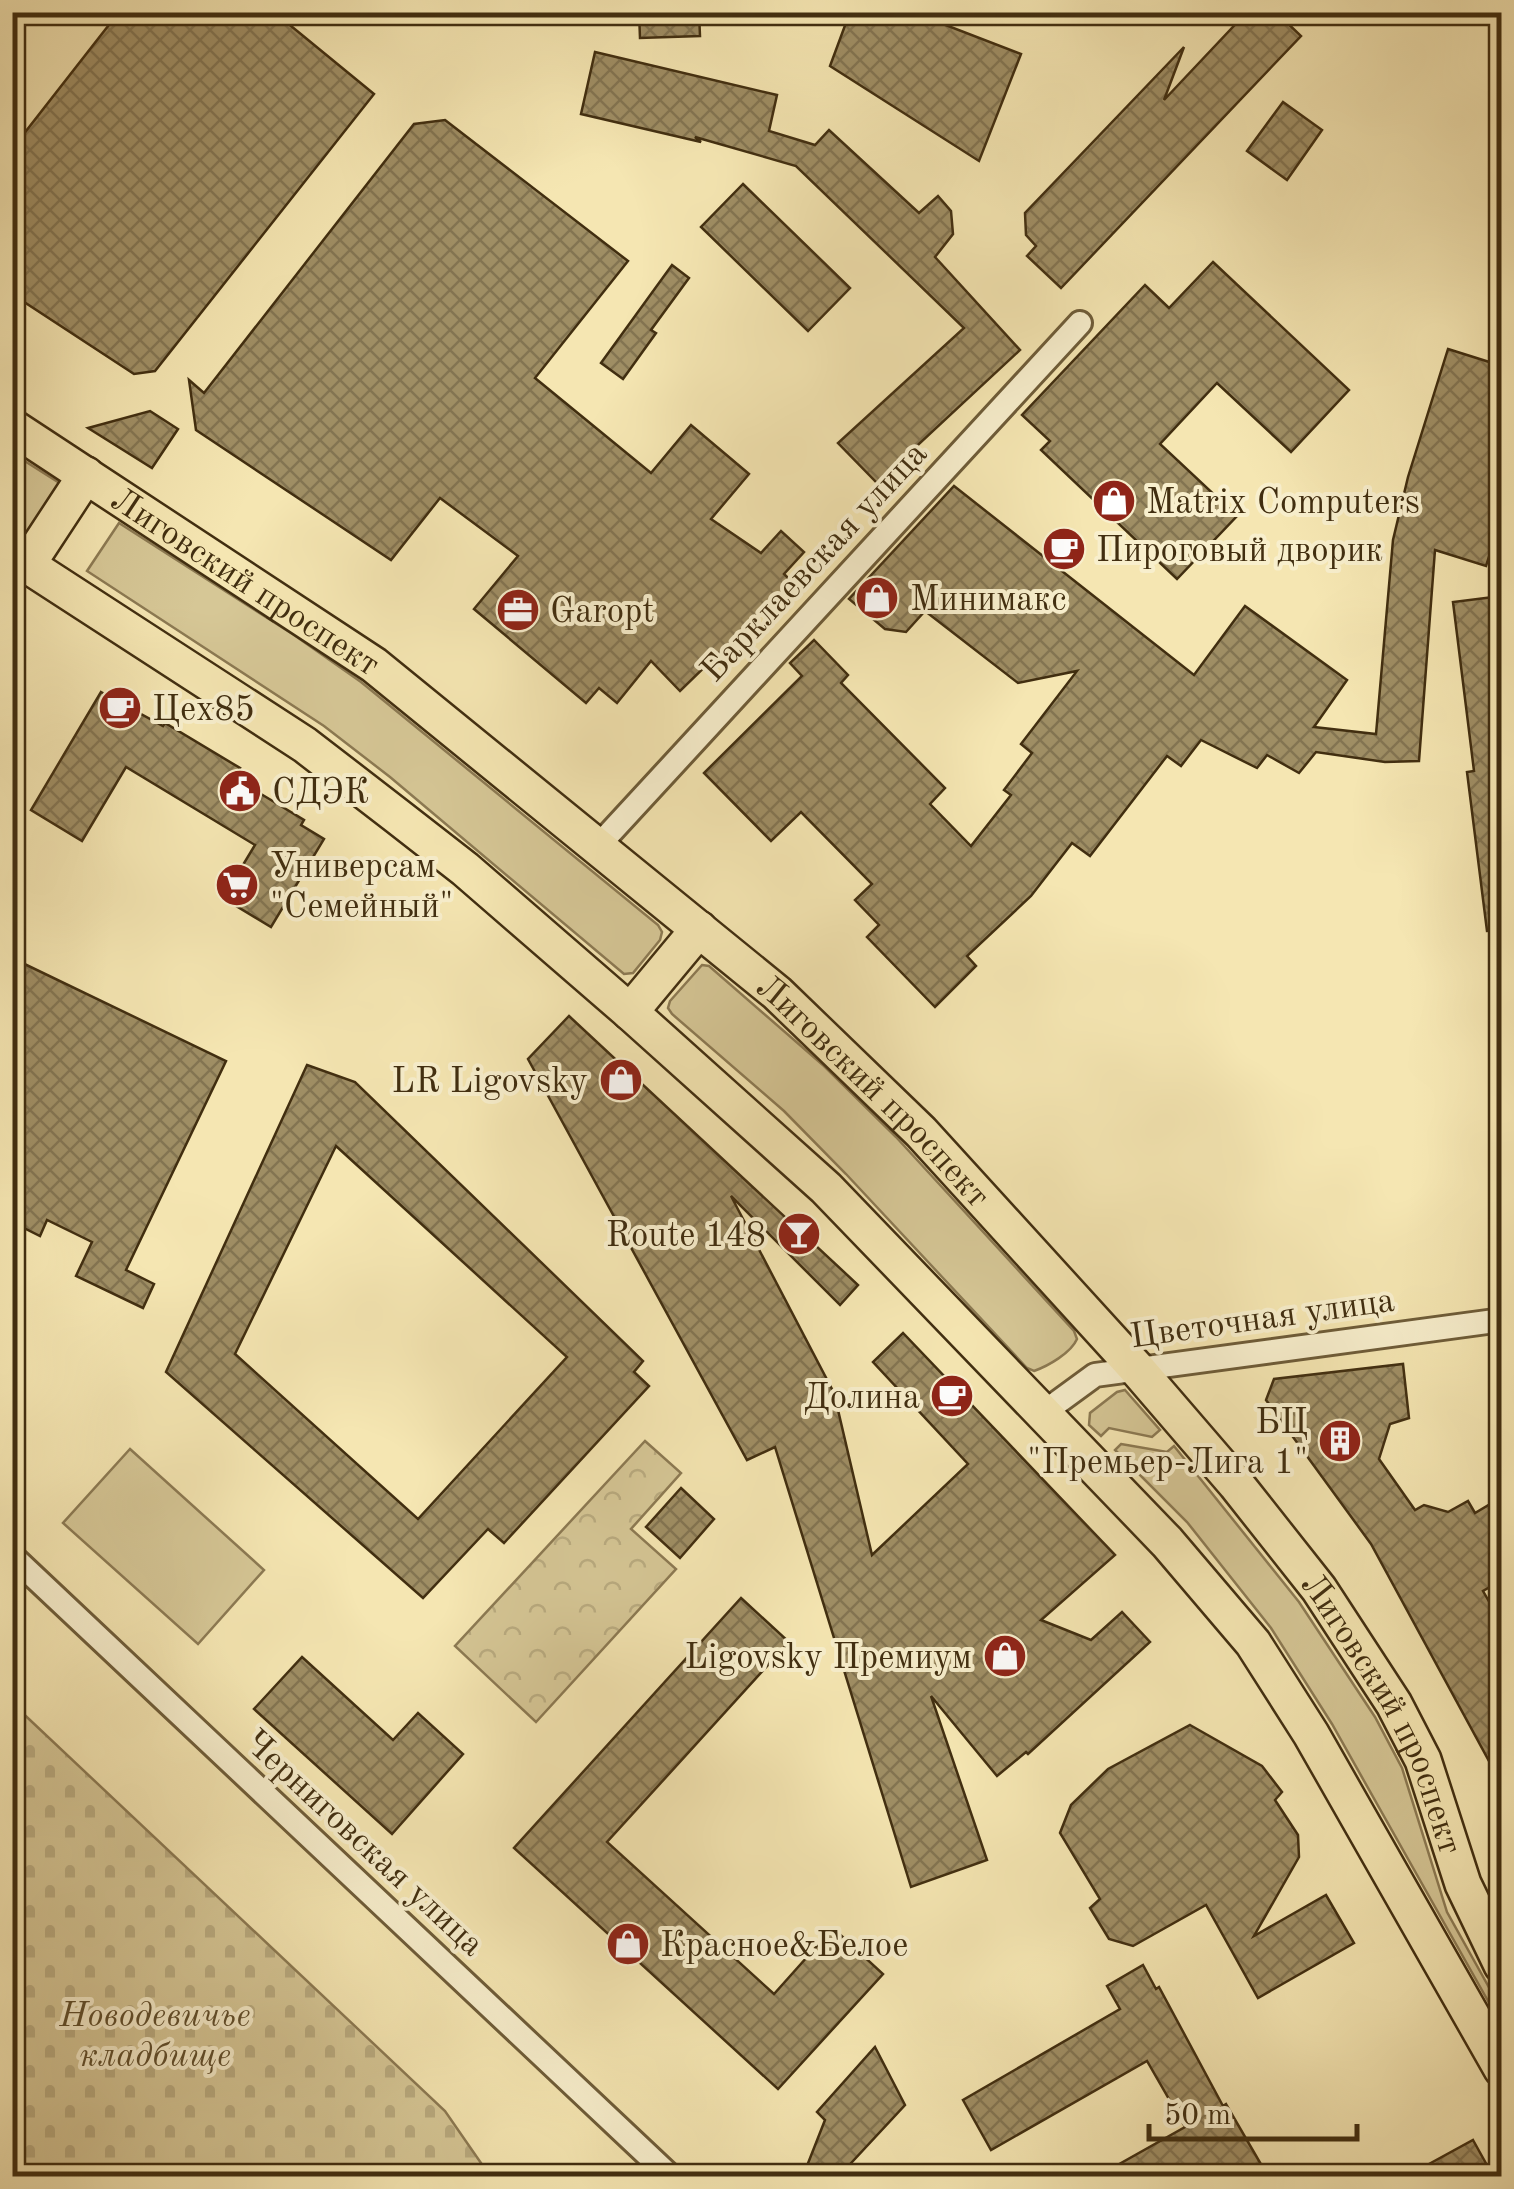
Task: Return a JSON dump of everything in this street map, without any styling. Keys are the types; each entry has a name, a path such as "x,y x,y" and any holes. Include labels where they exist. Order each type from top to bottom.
{"main road":[{"name":"Лиговский проспект","path":"12,428 374,665 777,992 851,1061 998,1214 1137,1369 1319,1589 1394,1704 1423,1760 1463,1884 1502,1965"},
{"path":"20,560 86,475"},
{"name":"Лиговский проспект","path":"20,560 304,744 464,869 826,1188 1166,1542 1253,1643 1312,1734 1502,2068"},
{"path":"630,1012 699,929"}],"street":[{"name":"Барклаевская улица","path":"598,846 1080,323"},
{"name":"Цветочная улица","path":"1043,1413 1095,1375 1502,1320"},
{"name":"Черниговская улица","path":"12,1556 670,2176"}],"green space":[{"path":"12,453 61,484 22,540 13,534"},
{"path":"119,523 361,682 658,925 662,932 660,940 633,973 624,974 324,726 87,571"},
{"path":"702,965 709,966 824,1066 896,1137 1074,1331 1077,1339 1070,1349 1040,1369 1027,1368 784,1111 672,1014 668,1008 670,1001"},
{"path":"1125,1390 1160,1430 1152,1437 1109,1428 1101,1436 1089,1425 1090,1413"},
{"path":"645,1441 681,1473 631,1529 676,1569 536,1722 455,1646"},
{"path":"1121,1444 1167,1452 1174,1446 1299,1602 1375,1717 1402,1768 1447,1912 1501,2009 1501,2024 1332,1724 1271,1628 1187,1522 1115,1450"},
{"path":"130,1449 264,1570 198,1644 63,1523"},
{"name":"Новодевичье кладбище","path":"13,1704 445,2111 490,2176 13,2176"}],"building":[{"path":"119,12 274,12 374,94 155,371 134,374 12,294 12,149"},
{"path":"639,12 699,12 700,36 640,38"},
{"path":"850,12 912,12 1021,54 979,161 830,66"},
{"path":"1247,12 1276,12 1301,36 1061,288 1027,256 1036,246 1026,235 1025,213 1184,47 1164,100"},
{"path":"595,52 777,95 769,131 815,145 829,130 919,213 938,196 951,211 953,234 935,257 1020,350 877,483 838,443 964,328 796,166 695,137 701,142 581,114"},
{"path":"1283,102 1322,130 1287,180 1247,151"},
{"path":"445,120 628,261 535,378 651,473 691,425 749,474 711,519 761,553 781,531 804,552 784,574 792,582 680,691 651,661 617,703 599,688 586,703 474,609 518,556 440,498 391,560 196,430 189,380 204,393 414,124"},
{"path":"743,184 850,288 808,331 701,227"},
{"path":"1213,262 1349,390 1291,452 1217,383 1160,444 1237,516 1177,579 1041,450 1050,441 1022,415 1145,285 1169,308"},
{"path":"672,265 689,278 651,330 656,333 623,379 601,363"},
{"path":"1448,349 1502,366 1502,517 1486,566 1435,550 1419,761 1385,762 1316,752 1299,773 1267,755 1257,768 1201,740 1181,766 1167,756 1090,856 1072,843 1031,896 967,956 976,966 935,1007 867,937 879,925 855,900 872,884 801,812 771,841 704,773 802,676 790,663 814,640 848,675 841,683 945,788 930,804 971,846 1011,795 1004,790 1032,753 1021,744 1077,671 1018,683 925,611 906,632 885,629 849,599 954,486 1194,675 1245,606 1347,680 1314,727 1376,734 1393,540 1408,477"},
{"path":"150,411 178,429 152,468 88,428"},
{"path":"1502,596 1502,930 1487,931 1467,772 1474,771 1453,602"},
{"path":"101,692 163,726 165,723 240,768 236,774 259,787 256,791 304,820 301,825 324,839 271,927 223,898 255,845 126,767 82,841 31,810"},
{"path":"12,958 226,1061 126,1270 154,1284 143,1308 76,1276 92,1242 47,1220 40,1236 12,1222"},
{"path":"569,1016 858,1285 840,1305 731,1196 834,1393 872,1555 968,1464 873,1362 903,1333 1115,1555 1041,1620 1091,1640 1122,1612 1150,1642 1028,1754 997,1776 931,1696 987,1860 911,1887 775,1447 747,1460 528,1059"},
{"path":"307,1065 355,1082 643,1361 634,1372 649,1386 504,1543 488,1529 423,1598 166,1372","holes":["336,1146 567,1357 418,1519 235,1354"]},
{"path":"1403,1364 1409,1418 1390,1424 1379,1459 1415,1510 1424,1505 1448,1512 1468,1501 1475,1513 1502,1497 1502,1580 1483,1591 1502,1624 1502,1785 1371,1544 1266,1400 1274,1379"},
{"path":"681,1488 714,1519 680,1558 646,1527"},
{"path":"741,1598 789,1642 607,1842 774,1994 833,1928 883,1974 778,2089 514,1848"},
{"path":"302,1657 393,1740 418,1713 463,1754 392,1834 254,1709"},
{"path":"1190,1725 1262,1766 1282,1792 1275,1800 1298,1835 1299,1857 1254,1936 1326,1895 1354,1943 1258,1998 1206,1905 1133,1946 1109,1939 1090,1908 1100,1899 1060,1833 1071,1805 1108,1769"},
{"path":"1143,1965 1262,2166 1258,2168 1263,2176 1098,2176 1185,2127 1147,2061 991,2150 963,2100 1120,2009 1107,1986"},
{"path":"875,2047 905,2105 839,2176 803,2176 825,2120 817,2112"},
{"path":"1473,2140 1493,2176 1407,2176"}],"railway":[{"path":"1485,12 1502,21"}],"place":[{"name":"Matrix Computers","path":"1114,501"},
{"name":"Пироговый дворик","path":"1064,549"},
{"name":"Минимакс","path":"877,598"},
{"name":"Garopt","path":"518,610"},
{"name":"Цех85","path":"120,708"},
{"name":"СДЭК","path":"240,791"},
{"name":"Универсам \"Семейный\"","path":"237,885"},
{"name":"LR Ligovsky","path":"621,1080"},
{"name":"Route 148","path":"799,1234"},
{"name":"Долина","path":"952,1396"},
{"name":"БЦ \"Премьер-Лига 1\"","path":"1340,1441"},
{"name":"Ligovsky Премиум","path":"1005,1656"},
{"name":"Красное&Белое","path":"628,1944"}]}
